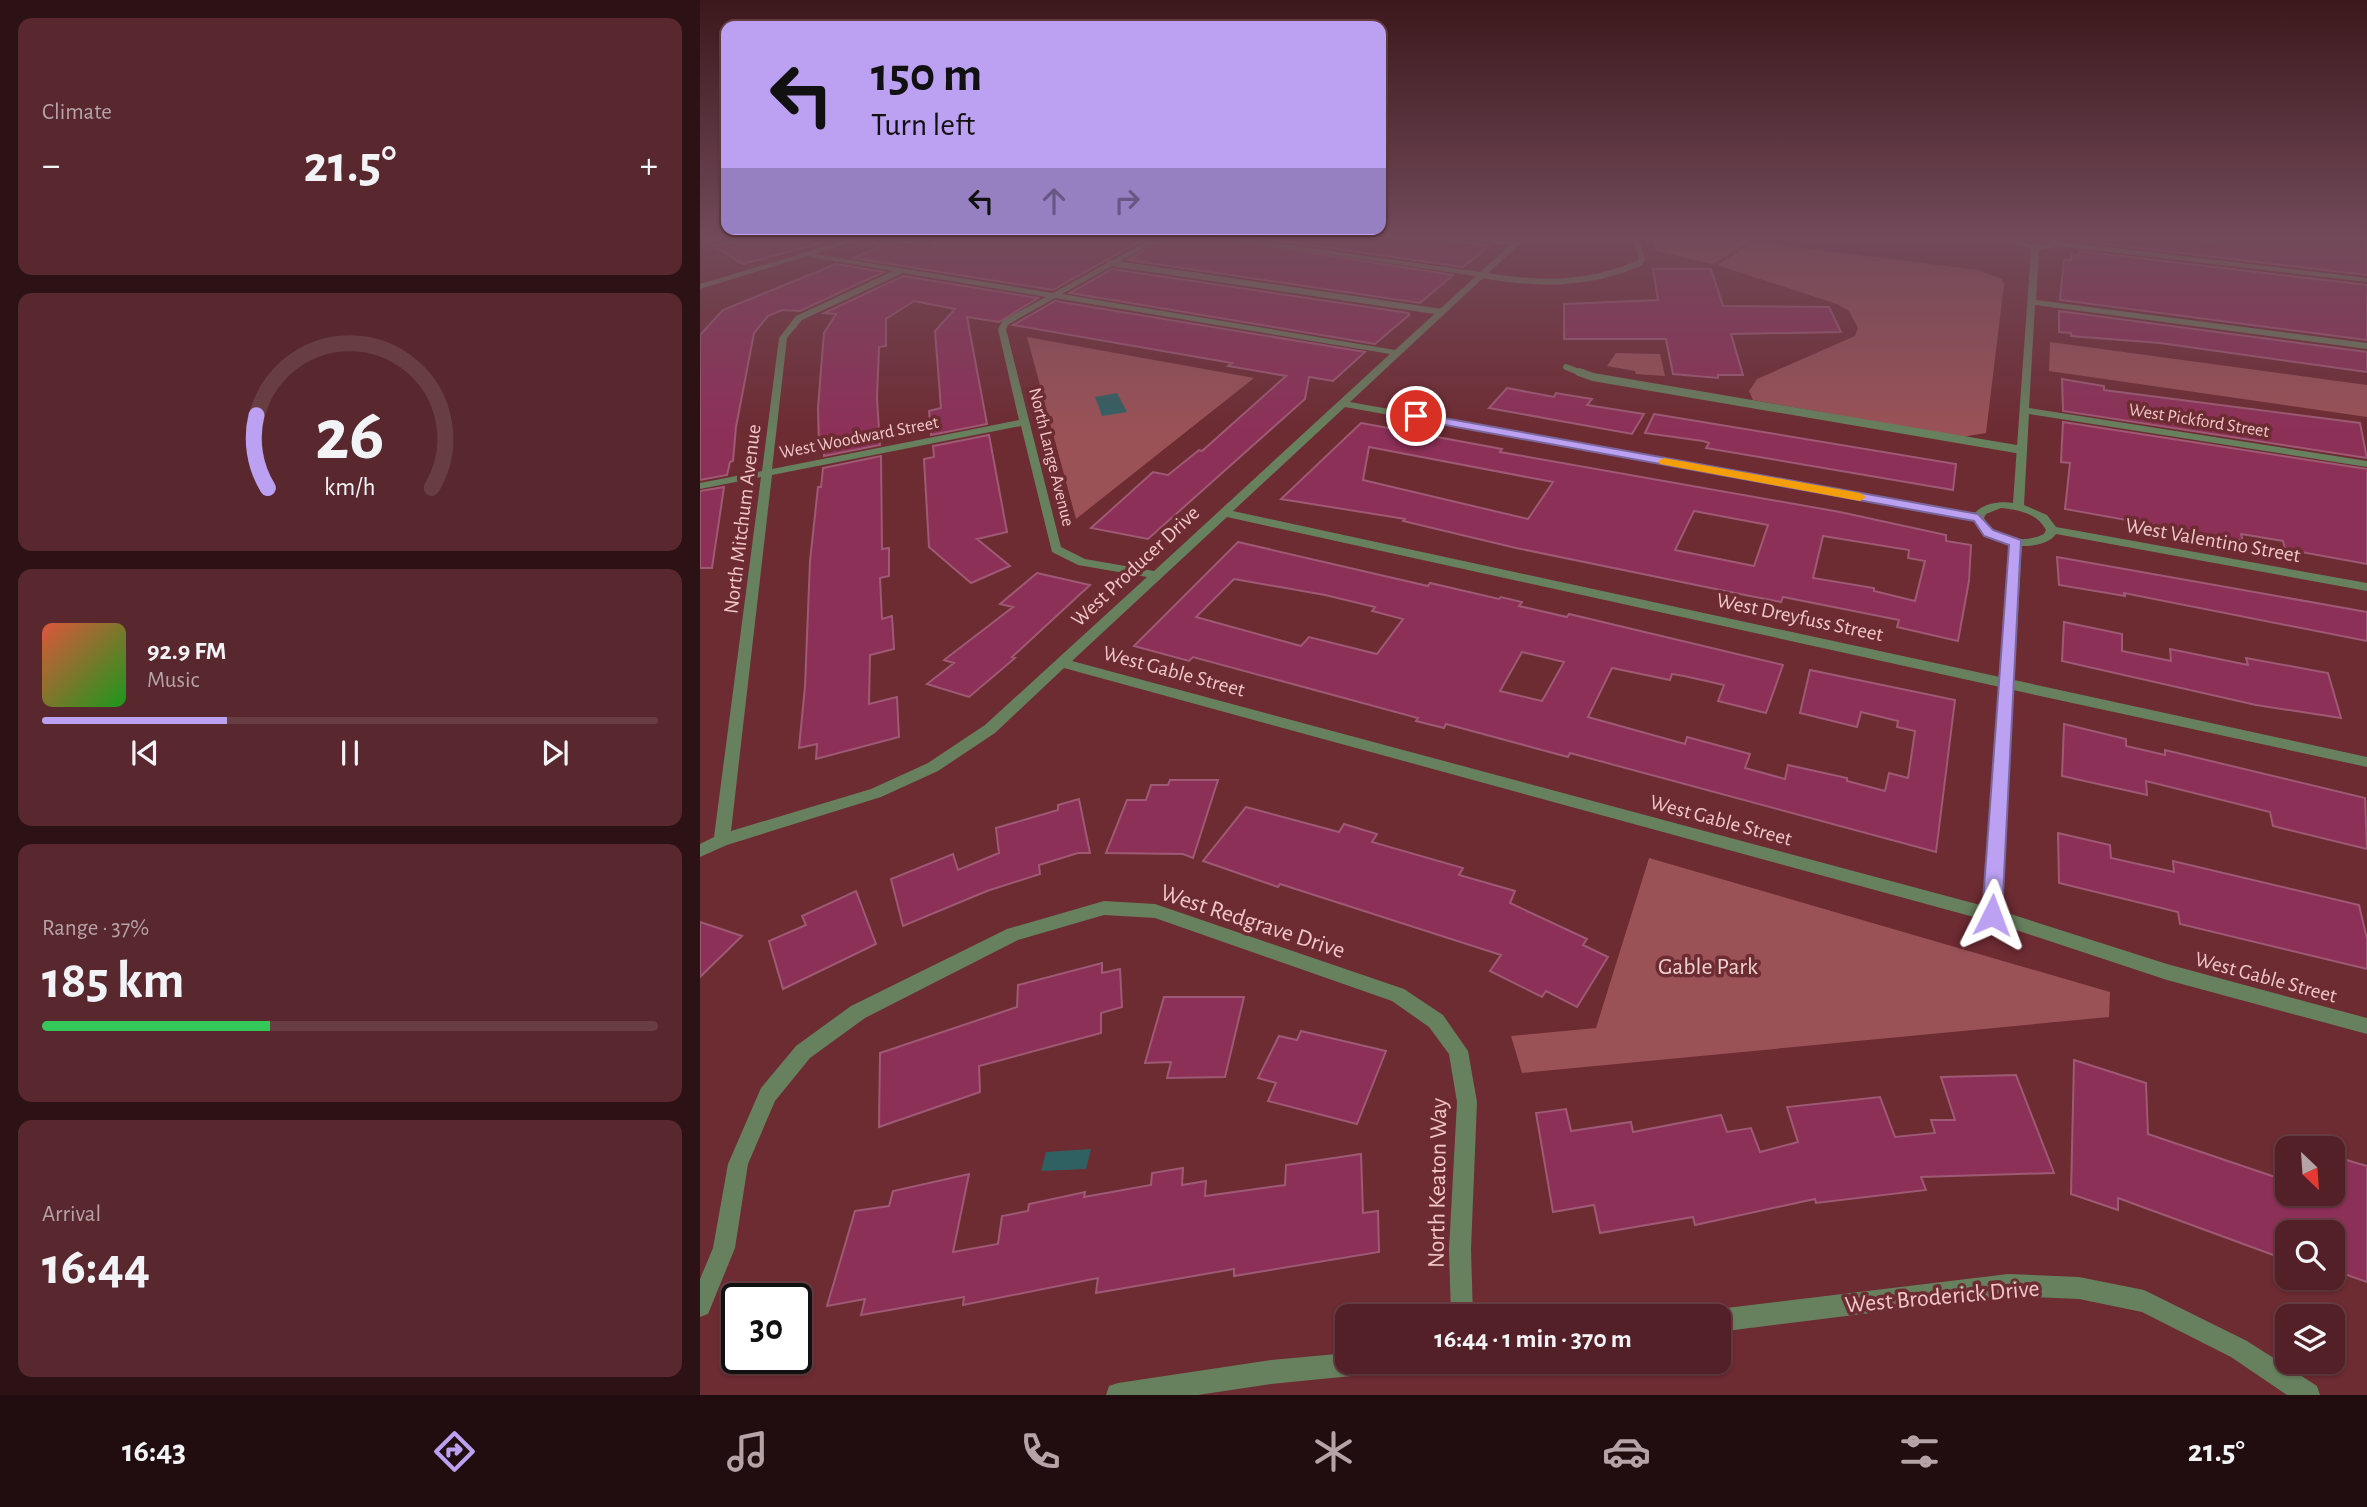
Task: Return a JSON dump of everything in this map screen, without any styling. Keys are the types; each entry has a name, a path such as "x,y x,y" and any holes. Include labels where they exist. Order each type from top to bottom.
{"street":[{"name":"North Mitchum Avenue","path":"722,840 783,338 787,329 799,318 828,302"},
{"name":"North Lange Avenue","path":"1042,302 1006,322 1002,329 1056,549 1082,562 1157,575"},
{"path":"1083,302 1398,353"},
{"name":"West Producer Drive","path":"700,851 722,840 876,793 933,767 990,729 1453,302"},
{"path":"2018,507 2032,302"},
{"path":"2033,302 2367,346"},
{"path":"1342,403 1978,518 1989,533 2016,542 2042,541 2052,530 2040,515 2018,507 1989,507 1981,512 1978,518"},
{"name":"West Pickford Street","path":"2025,410 2367,464"},
{"name":"West Woodward Street","path":"700,486 1026,422"},
{"name":"West Dreyfuss Street","path":"1224,513 2367,762"},
{"name":"West Valentino Street","path":"2052,530 2367,587"},
{"path":"1992,915 2016,542"},
{"name":"West Gable Street","path":"1062,663 1992,915 2167,972 2367,1026"},
{"name":"West Producer Drive","path":"700,841 722,840"},
{"name":"West Redgrave Drive","path":"700,1306 724,1248 738,1164 768,1095 803,1052 858,1012 1013,934 1104,908 1155,911 1398,995 1436,1021 1458,1051"},
{"name":"North Keaton Way","path":"1458,1051 1468,1102 1460,1250 1462,1304"},
{"name":"West Broderick Drive","path":"1731,1319 2008,1285 2079,1288 2144,1301 2239,1349 2308,1395"},
{"path":"1118,1395 1271,1372 1335,1366"}],"lane":[{"path":"1375,302 1442,312"},
{"path":"1566,367 1593,377 2022,450"}],"green space":[{"path":"1831,302 2002,302 1986,433 1962,437 1753,400 1749,391 1757,379 1855,336 1858,328 1849,311"},
{"path":"1027,337 1254,378 1076,519"},
{"path":"2050,342 2367,385 2367,417 2049,371"},
{"path":"1616,353 1660,354 1665,376 1636,374 1635,371 1607,366"},
{"name":"Gable Park","path":"1649,858 2110,992 2109,1017 1522,1073 1511,1036 1596,1028"}],"water":[{"path":"1117,393 1127,412 1102,416 1095,397"},
{"path":"1091,1149 1086,1169 1041,1171 1046,1152"}],"building":[{"path":"742,302 819,302 800,311 782,310 768,316 754,333 736,427 733,461 730,462 727,475 700,480 700,335 723,310"},
{"path":"847,302 912,302 886,319 886,346 879,347 877,398 880,445 824,456 824,446 819,447 818,408 824,333 836,314 824,313"},
{"path":"920,302 1031,302 999,322 967,317 987,424 931,435 929,411 941,408 935,331 955,309"},
{"path":"1053,302 1062,302 1365,352 1333,381 1309,377 1305,399 1148,539 1091,528 1153,472 1168,475 1199,450 1202,451 1286,376 1228,366 1232,363 1013,325"},
{"path":"1124,302 1335,302 1409,313 1375,344"},
{"path":"1722,302 1723,306 1829,307 1841,332 1731,334 1743,375 1718,375 1718,378 1673,374 1666,339 1564,339 1564,304"},
{"path":"2076,302 2367,302 2367,340"},
{"path":"2059,311 2367,352 2367,372 2160,343 2071,336 2071,333 2059,332"},
{"path":"2062,379 2104,386 2104,390 2360,423 2367,458 2063,411"},
{"path":"1507,388 1554,397 1556,393 1592,399 1587,405 1644,414 1632,434 1489,408"},
{"path":"1654,414 1956,464 1953,490 1706,448 1709,443 1703,441 1645,433"},
{"path":"2063,422 2367,469 2367,564 2285,549 2283,541 2241,534 2243,541 2065,509 2070,463 2061,462"},
{"path":"1361,423 1502,449 1500,452 1840,512 1946,535 1946,541 1971,545 1969,581 1958,641 1897,627 1899,620 1783,597 1781,602 1745,595 1516,548 1403,521 1405,519 1281,499","holes":["1369,447 1553,482 1528,519 1363,480","1694,511 1768,525 1754,566 1675,550","1823,536 1909,550 1908,558 1925,561 1915,601 1874,591 1874,588 1813,578"]},
{"path":"989,435 1007,532 977,539 1010,566 971,583 929,547 924,459 934,457 933,446"},
{"path":"881,456 882,549 889,548 889,576 880,578 882,619 892,616 894,649 870,655 869,704 897,697 899,737 816,759 817,744 799,748 805,686 810,561 818,487 821,487 823,468"},
{"path":"724,487 712,568 700,568 700,491"},
{"path":"1238,542 1428,586 1430,583 1499,599 1501,597 1522,602 1519,606 1567,617 1569,614 1783,665 1766,713 1718,701 1724,685 1672,674 1670,680 1612,668 1588,717 1685,744 1687,737 1750,754 1745,768 1785,779 1788,765 1847,778 1847,781 1885,791 1889,773 1908,778 1915,731 1897,727 1898,721 1861,712 1857,727 1800,713 1810,670 1955,700 1936,852 1570,753 1568,757 1446,724 1444,728 1416,721 1418,718 1193,657 1189,661 1134,646","holes":["1234,579 1325,595 1375,607 1372,611 1403,619 1377,654 1309,637 1301,646 1196,617","1522,652 1564,662 1542,701 1500,691"]},
{"path":"2057,557 2367,612 2367,641 2124,593 2125,596 2059,585"},
{"path":"1037,573 1090,585 1012,657 1015,658 969,697 927,684 954,663 944,660 1013,607 1000,604"},
{"path":"2064,622 2122,634 2122,651 2171,661 2170,649 2248,665 2246,658 2328,673 2341,718 2256,705 2062,661"},
{"path":"2064,724 2126,739 2126,746 2165,755 2165,750 2365,798 2367,849 2273,826 2270,812 2146,781 2147,795 2062,776"},
{"path":"1170,780 1218,780 1193,858 1183,854 1106,853 1127,800 1146,800 1151,785 1168,785"},
{"path":"1079,799 1090,853 1078,853 1039,865 1040,874 987,891 903,926 891,879 953,854 958,870 999,853 996,828 1058,810 1058,805"},
{"path":"1246,807 1339,832 1344,824 1377,834 1372,842 1463,868 1459,875 1515,891 1510,903 1587,939 1583,945 1608,957 1577,1007 1546,991 1542,997 1490,971 1501,955 1280,884 1278,887 1203,861"},
{"path":"2058,833 2110,845 2111,858 2174,872 2173,861 2359,905 2367,939 2367,969 2180,924 2178,912 2059,883"},
{"path":"856,891 876,944 783,989 769,941 806,925 802,916"},
{"path":"700,922 742,936 700,977"},
{"path":"1102,963 1102,973 1120,969 1122,1007 1101,1013 1101,1033 979,1066 980,1092 879,1127 880,1053 1017,1007 1018,985"},
{"path":"1164,997 1244,997 1225,1077 1167,1078 1171,1062 1145,1063"},
{"path":"1301,1031 1386,1051 1357,1124 1268,1101 1276,1083 1258,1078 1279,1036 1297,1040"},
{"path":"2074,1060 2146,1083 2148,1134 2275,1177 2275,1206 2345,1206 2345,1160 2367,1166 2367,1282 2345,1274 2345,1220 2275,1220 2275,1256 2118,1198 2118,1210 2071,1194"},
{"path":"2016,1075 2054,1173 1921,1177 1926,1190 1816,1203 1815,1199 1695,1225 1693,1217 1600,1233 1594,1205 1553,1212 1536,1113 1566,1109 1571,1131 1631,1122 1633,1132 1721,1115 1727,1132 1751,1128 1760,1152 1798,1142 1787,1107 1880,1097 1895,1137 1935,1133 1931,1120 1955,1120 1941,1077"},
{"path":"1361,1154 1363,1213 1378,1211 1379,1252 1234,1276 1234,1269 1096,1293 1098,1278 963,1305 964,1297 861,1315 865,1299 827,1306 855,1211 889,1206 893,1191 969,1174 953,1252 998,1244 1002,1216 1028,1211 1029,1204 1085,1192 1084,1197 1151,1185 1152,1173 1183,1168 1182,1185 1206,1181 1205,1196 1285,1185 1286,1165"}],"slow traffic":[{"path":"1664,461 1860,497"}],"route":[{"path":"1416,416 1978,518 1981,526 1989,533 2016,542 1992,915"}]}
